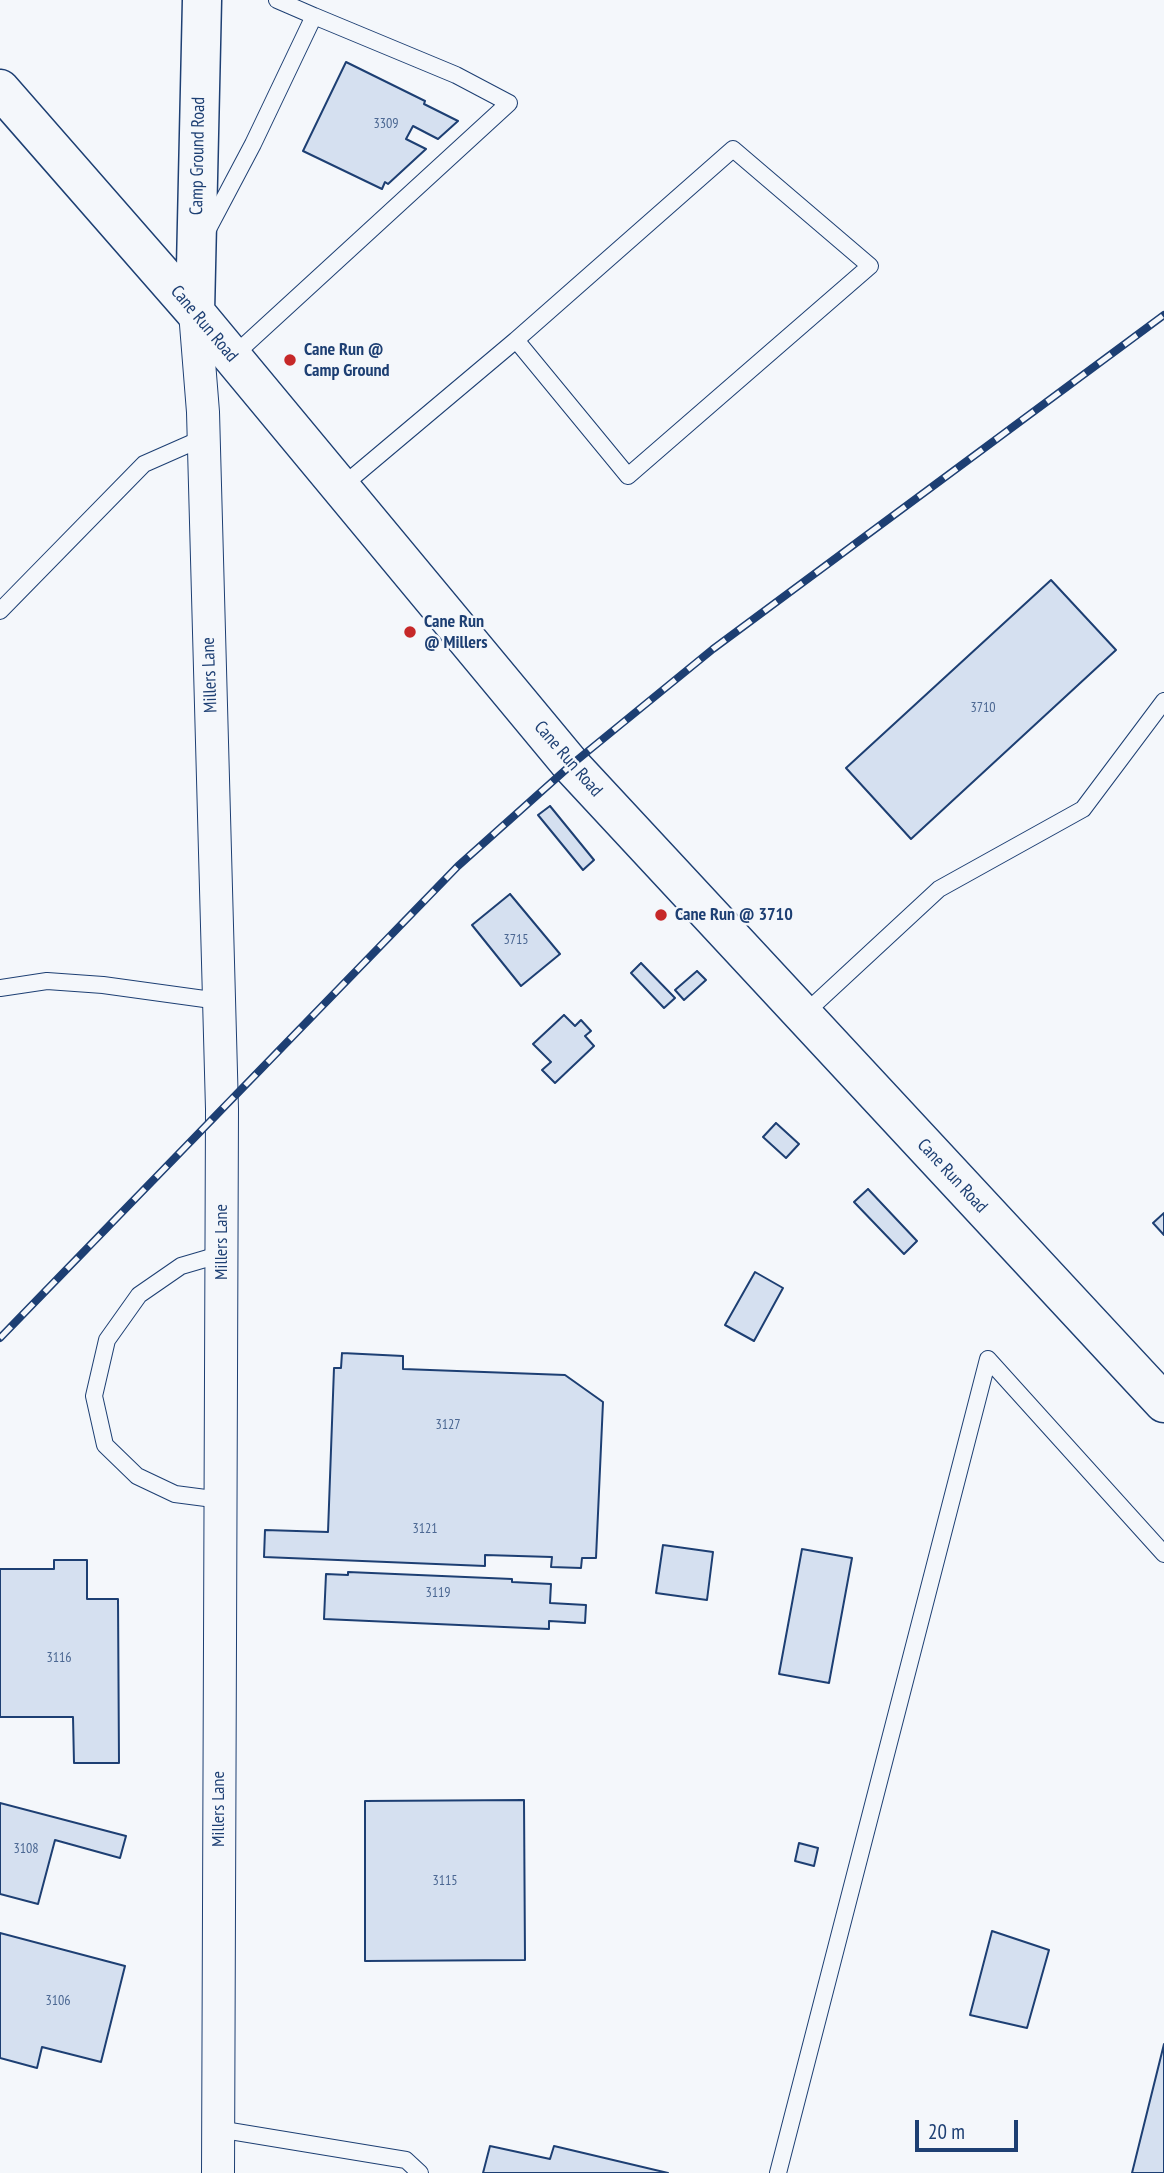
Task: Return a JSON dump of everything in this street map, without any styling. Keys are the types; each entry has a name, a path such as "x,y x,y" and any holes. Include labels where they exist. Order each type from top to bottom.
{"main road":[{"name":"Camp Ground Road","path":"195,312 202,0"},
{"name":"Cane Run Road","path":"0,89 195,312 571,765 803,1015 1160,1391"}],"street":[{"name":"Millers Lane","path":"195,312 204,438 222,1109 218,2173"}],"lane":[{"path":"232,357 509,103 456,75 277,0"},
{"path":"196,252 253,144 314,16"},
{"path":"340,488 516,340 733,149 870,266 628,476 516,340"},
{"path":"0,611 144,464 204,438"},
{"path":"803,1015 939,889 1083,809 1164,701"},
{"path":"0,988 47,981 103,985 219,1001"},
{"path":"221,1500 175,1494 137,1476 105,1445 94,1396 107,1340 139,1295 181,1266 222,1254"},
{"path":"778,2173 988,1359 1164,1555"},
{"path":"218,2129 406,2160 420,2173"}],"building":[{"path":"346,62 425,101 424,104 458,121 438,139 413,126 406,139 426,149 388,184 385,182 382,189 303,151"},
{"path":"1051,580 1116,650 911,839 846,768"},
{"path":"550,806 594,860 583,870 538,815"},
{"path":"510,894 560,954 521,986 472,925"},
{"path":"641,963 675,998 664,1008 631,973"},
{"path":"697,971 706,980 684,1000 675,990"},
{"path":"564,1015 575,1026 581,1020 591,1031 585,1036 594,1046 555,1083 542,1070 551,1062 533,1044"},
{"path":"776,1123 799,1144 786,1158 763,1137"},
{"path":"868,1189 917,1241 904,1254 854,1202"},
{"path":"1164,1213 1164,1235 1153,1223"},
{"path":"755,1272 783,1288 754,1341 725,1325"},
{"path":"342,1353 403,1356 403,1369 565,1375 603,1402 596,1558 582,1558 581,1568 551,1567 552,1557 485,1555 485,1566 264,1557 265,1530 328,1532 334,1368 341,1368"},
{"path":"663,1545 713,1552 707,1600 656,1593"},
{"path":"802,1549 852,1558 829,1683 779,1674"},
{"path":"54,1560 87,1560 87,1599 118,1599 119,1763 74,1763 73,1717 0,1717 0,1569 54,1569"},
{"path":"348,1572 512,1579 512,1582 551,1584 550,1603 586,1605 585,1623 549,1621 549,1629 324,1619 326,1574 348,1575"},
{"path":"524,1800 525,1960 365,1961 365,1801"},
{"path":"0,1803 126,1836 120,1858 55,1840 38,1904 0,1894"},
{"path":"799,1843 818,1848 814,1866 795,1861"},
{"path":"992,1931 1049,1950 1027,2028 970,2015"},
{"path":"0,1933 125,1966 101,2062 42,2047 37,2068 0,2058"},
{"path":"1164,2044 1164,2173 1132,2173"},
{"path":"490,2146 550,2159 554,2146 668,2173 483,2173"}],"railway":[{"path":"0,1338 458,866 571,765 713,649 1164,315"}],"place":[{"name":"Cane Run @ Camp Ground","path":"290,360"},
{"name":"Cane Run @ Millers","path":"410,632"},
{"name":"Cane Run @ 3710","path":"661,915"}]}
